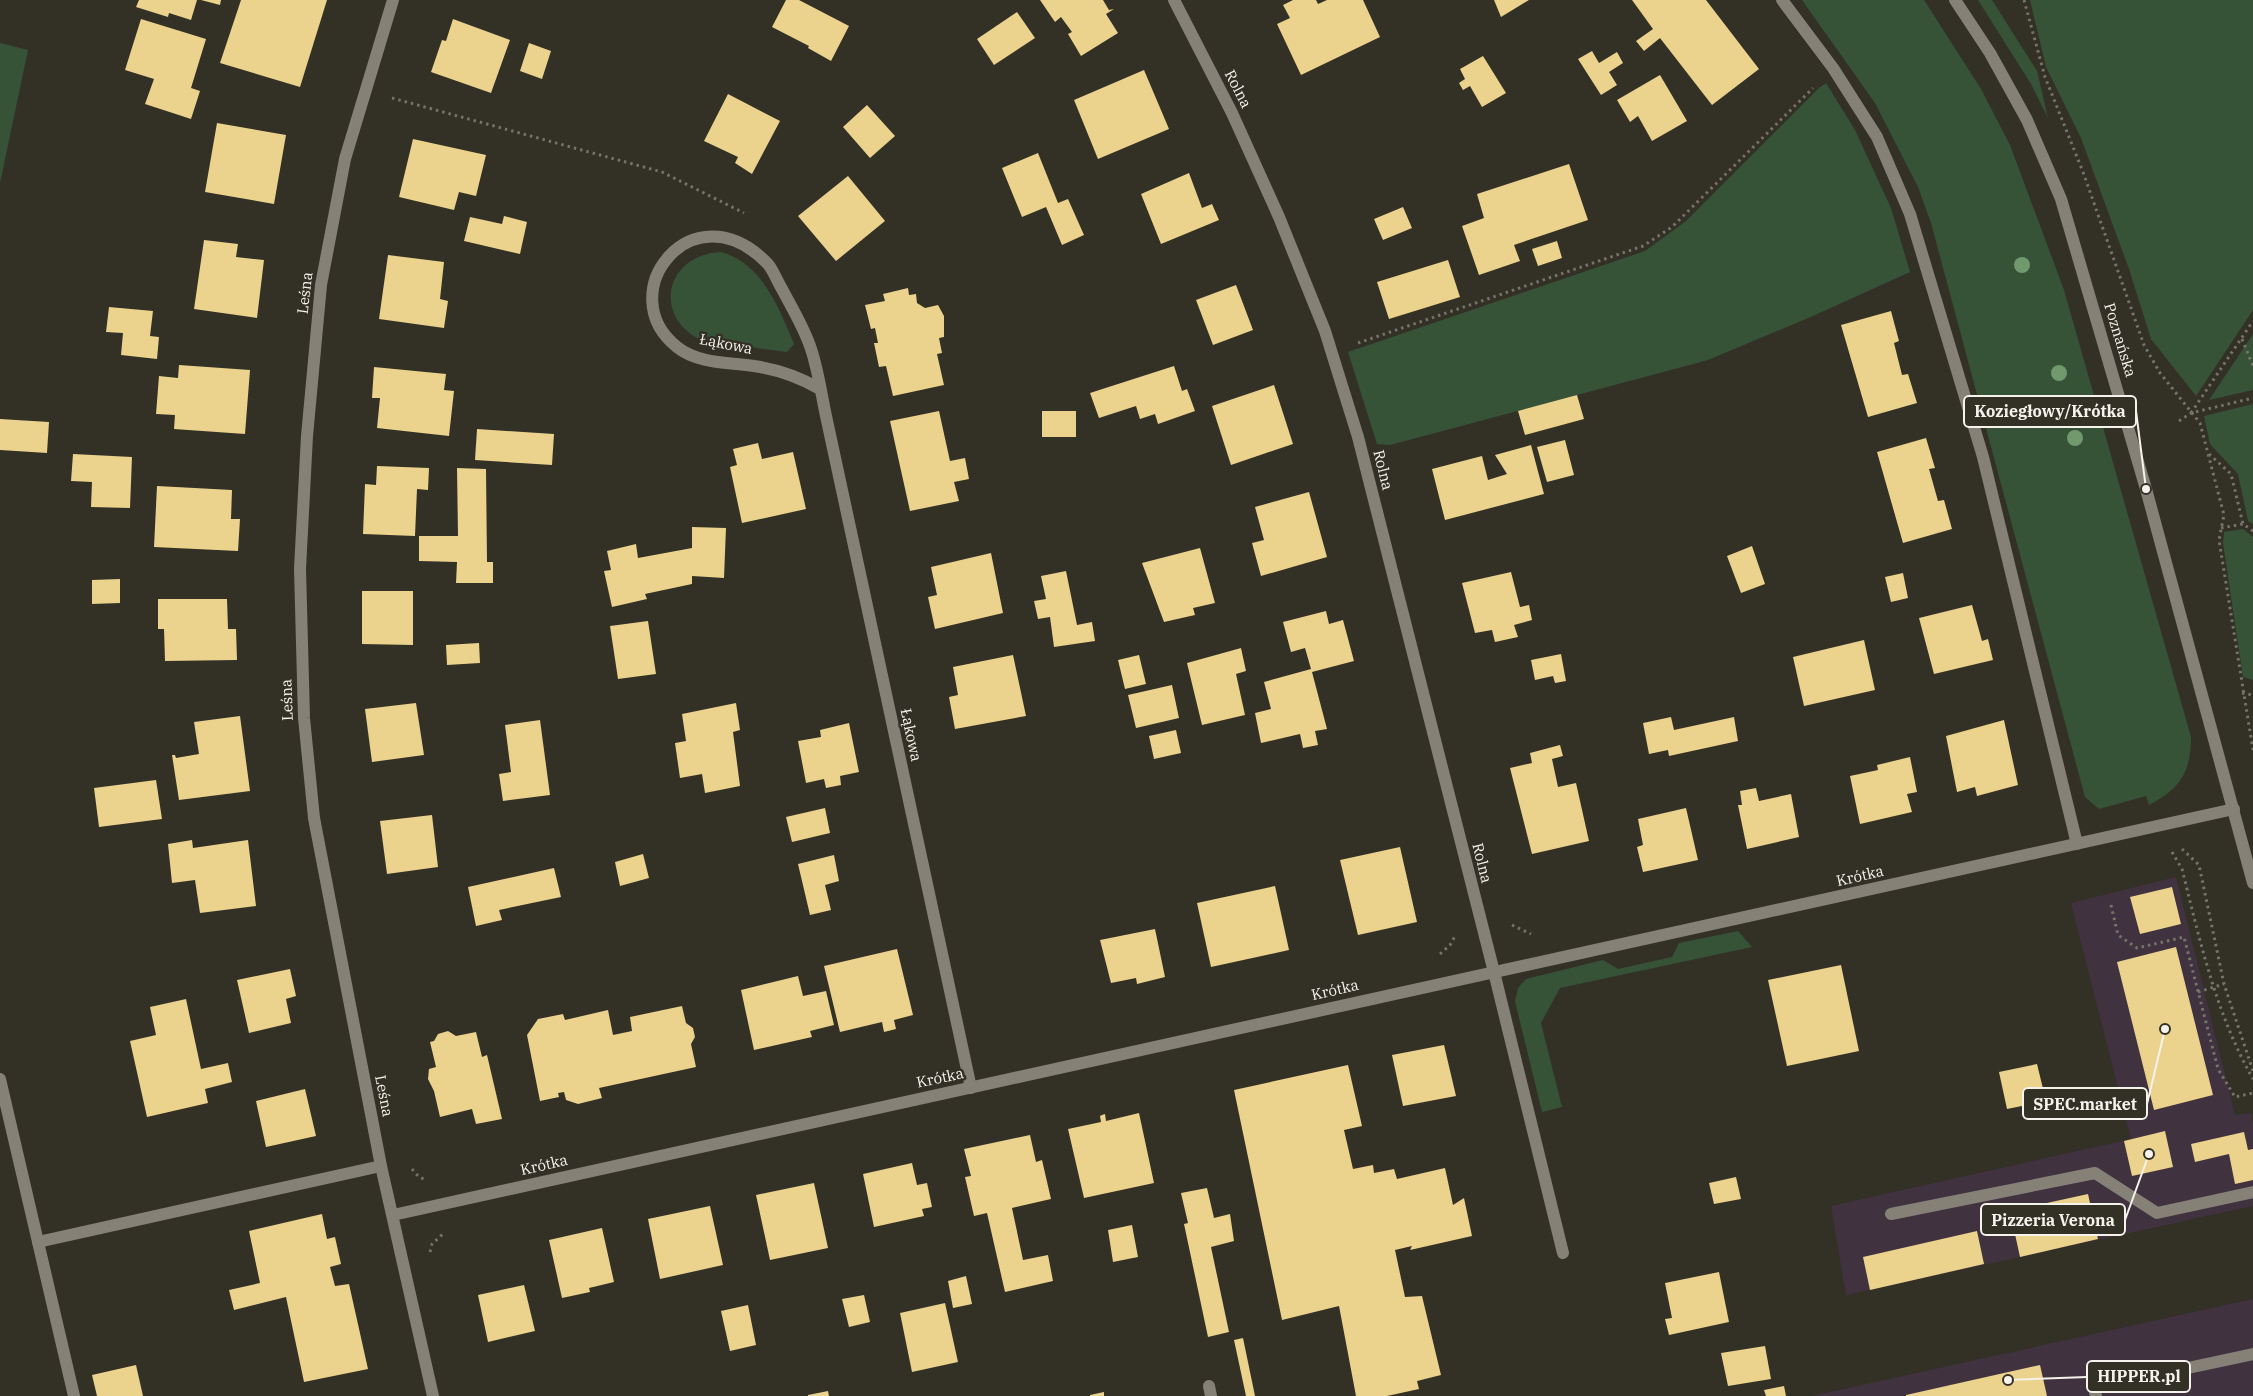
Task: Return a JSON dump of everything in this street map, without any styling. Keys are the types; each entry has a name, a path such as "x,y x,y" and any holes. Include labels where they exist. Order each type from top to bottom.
{"street":[{"name":"Leśna","path":"393,0 345,159 321,285 307,436 300,569 304,718 314,818 381,1166 433,1396"},
{"name":"Rolna","path":"1174,0 1232,113 1279,217 1332,352 1358,437 1494,972"},
{"path":"1782,0 1833,68 1876,137 1910,214 1982,457 2077,844"},
{"name":"Poznańska","path":"1955,0 1990,53 2027,120 2061,200 2146,489 2253,883"},
{"name":"Łąkowa","path":"820,389 782,371 703,359 678,348 663,333 652,306 655,274 671,252 694,238 722,236 745,245 768,264 799,318 811,348 820,389 971,1088"},
{"name":"Krótka","path":"393,1215 2234,809"},
{"path":"1494,972 1562,1253"},
{"path":"0,1078 74,1396"},
{"path":"38,1242 381,1166"},
{"path":"1891,1214 2095,1173 2157,1213 2253,1192"},
{"path":"2096,1396 2094,1388 2253,1354"}],"path":[{"path":"2024,0 2045,77 2084,172 2144,345 2160,374 2200,423 2224,515 2219,540 2242,693 2253,750"},
{"path":"1332,352 1643,246 1672,227 1833,68"},
{"path":"391,97 662,172 728,204 752,218"},
{"path":"2191,413 2253,320"},
{"path":"2241,338 2253,366"},
{"path":"2179,421 2191,413 2253,398"},
{"path":"2209,453 2231,474 2244,524 2253,531"},
{"path":"2221,528 2244,524"},
{"path":"2242,693 2253,695"},
{"path":"2157,826 2182,868 2212,988 2243,1062 2253,1079"},
{"path":"2167,844 2176,843 2199,865 2224,984 2253,1071"},
{"path":"2111,905 2118,935 2137,948 2184,937 2218,1069 2236,1097 2253,1093"},
{"path":"1455,936 1511,924 1520,930 1538,935"},
{"path":"1437,957 1450,945 1458,928"},
{"path":"2198,992 2224,984"},
{"path":"408,1165 419,1177 436,1182 445,1234 432,1244 429,1258"}],"shaded area":[{"path":"2176,877 2235,1115 2251,1113 2253,1124 2253,1206 1846,1295 1831,1206 2131,1139 2071,903"},
{"path":"2253,1299 2253,1396 1812,1396"}],"green space":[{"path":"1802,0 1924,0 1981,89 2010,145 2064,290 2191,737 2189,760 2182,778 2169,793 2149,805 2146,796 2099,809 2085,797 1931,223 1918,187 1875,103"},
{"path":"1978,0 1992,0 2037,71 2048,118 2031,84"},
{"path":"2030,0 2253,0 2253,310 2196,396 2151,339 2129,269 2081,138 2046,67"},
{"path":"0,43 28,50 0,183"},
{"path":"1826,83 1855,130 1891,208 1910,272 1813,316 1708,360 1390,445 1377,444 1348,352 1645,251 1686,221"},
{"path":"721,252 748,266 767,289 782,316 794,344 787,352 703,341 687,331 676,318 671,304 672,289 677,275 687,264 702,256"},
{"path":"2253,334 2253,390 2209,400"},
{"path":"2253,404 2253,524 2248,521 2238,474 2210,444 2204,416"},
{"path":"2243,529 2253,537 2253,680 2243,677 2223,543 2224,532"},
{"path":"1738,931 1752,947 1560,988 1541,1023 1562,1107 1542,1112 1515,1001 1518,988 1526,979 1603,960 1618,969 1672,957 1679,943"}],"building":[{"path":"139,0 197,0 191,20 169,13 168,17 136,7"},
{"path":"201,0 221,0 220,5"},
{"path":"241,0 327,0 300,87 220,63"},
{"path":"786,0 799,0 849,26 831,61 808,48 809,46 772,27"},
{"path":"1040,0 1103,0 1109,10 1114,9 1106,14 1118,33 1081,56 1068,34 1072,32 1061,17 1055,22"},
{"path":"1293,0 1316,0 1318,4 1327,0 1363,0 1380,37 1301,75 1277,24 1290,18 1283,5"},
{"path":"1494,0 1529,0 1501,17"},
{"path":"1632,0 1706,0 1759,69 1712,105 1660,38 1644,51 1636,41 1653,29"},
{"path":"1017,12 1035,38 994,65 977,39"},
{"path":"141,19 206,39 191,88 200,91 191,119 145,104 154,79 125,70"},
{"path":"453,19 510,40 491,93 431,72 442,40 446,41"},
{"path":"529,43 551,51 542,79 520,71"},
{"path":"1592,51 1599,63 1617,52 1623,63 1609,72 1617,85 1601,95 1578,59"},
{"path":"1483,56 1506,93 1482,107 1470,86 1463,90 1459,83 1465,79 1460,69"},
{"path":"1144,70 1169,129 1098,159 1074,100"},
{"path":"1660,75 1687,121 1652,141 1638,116 1630,122 1617,100"},
{"path":"728,94 780,121 752,174 735,163 738,157 704,141"},
{"path":"867,105 895,136 870,158 843,127"},
{"path":"217,123 286,135 274,204 205,192"},
{"path":"413,139 486,155 476,196 459,192 454,210 399,197"},
{"path":"1038,153 1058,203 1068,199 1084,235 1062,245 1046,207 1022,217 1002,168"},
{"path":"1569,164 1588,220 1514,245 1520,261 1479,275 1462,226 1484,218 1477,194"},
{"path":"1189,173 1202,208 1212,204 1219,220 1161,244 1141,194"},
{"path":"848,176 885,221 836,261 798,216"},
{"path":"1403,207 1412,228 1383,240 1374,219"},
{"path":"504,216 527,222 520,254 464,241 470,217 502,224"},
{"path":"204,240 238,244 236,257 264,260 257,318 194,309"},
{"path":"1557,241 1562,258 1538,266 1532,249"},
{"path":"388,255 444,262 440,299 448,301 444,328 379,319"},
{"path":"1448,260 1460,297 1389,319 1377,282"},
{"path":"1236,285 1253,330 1213,345 1196,300"},
{"path":"908,288 909,295 916,294 917,303 925,308 938,305 944,316 944,337 939,338 942,353 937,354 944,385 893,396 886,366 879,367 874,343 878,343 875,328 871,329 865,305 885,301 883,294"},
{"path":"109,307 153,311 150,336 159,337 157,359 121,355 123,333 106,332"},
{"path":"1891,311 1899,341 1894,343 1902,375 1908,374 1917,403 1868,417 1841,325"},
{"path":"179,365 250,370 245,434 174,429 175,415 156,414 159,376 178,378"},
{"path":"1174,366 1182,391 1187,389 1195,411 1158,424 1155,414 1140,419 1136,406 1099,418 1090,393"},
{"path":"374,367 446,374 444,390 454,391 449,436 377,428 380,398 372,398"},
{"path":"1274,385 1293,444 1231,465 1212,406"},
{"path":"1577,395 1584,419 1525,435 1518,411"},
{"path":"939,411 950,461 965,458 969,479 954,482 959,501 910,511 890,421"},
{"path":"1042,411 1076,411 1076,437 1042,437"},
{"path":"0,419 49,422 47,453 0,450"},
{"path":"477,429 554,434 552,465 475,460"},
{"path":"1926,438 1935,468 1929,469 1938,501 1944,500 1952,529 1903,543 1877,452"},
{"path":"1565,440 1574,475 1547,482 1537,447"},
{"path":"758,443 762,459 793,452 806,509 742,523 730,467 737,465 733,449"},
{"path":"1531,445 1544,494 1445,520 1432,469 1482,456 1488,480 1507,474 1495,455"},
{"path":"73,454 132,457 130,508 91,507 92,482 71,481"},
{"path":"377,466 429,468 428,490 417,489 415,536 363,534 365,484 376,485"},
{"path":"457,468 486,469 487,562 493,562 493,583 456,583 457,562 419,561 419,536 458,536"},
{"path":"157,486 232,490 231,519 240,519 238,551 154,547"},
{"path":"1309,492 1327,557 1261,576 1252,543 1264,540 1255,507"},
{"path":"692,527 726,528 724,578 692,576 692,584 645,594 647,599 612,607 604,571 611,570 607,551 636,544 638,558 692,548"},
{"path":"1752,546 1765,584 1741,593 1727,556"},
{"path":"1200,548 1215,603 1193,608 1195,615 1164,622 1142,563"},
{"path":"991,553 1003,613 935,629 928,597 937,595 931,567"},
{"path":"1066,571 1077,625 1092,622 1095,641 1054,647 1050,617 1038,619 1034,601 1046,599 1041,576"},
{"path":"1511,572 1520,607 1529,605 1532,620 1514,625 1518,637 1495,642 1492,630 1475,633 1462,583"},
{"path":"1903,573 1908,598 1891,602 1885,577"},
{"path":"120,579 120,603 92,604 92,580"},
{"path":"362,591 413,591 413,645 362,644"},
{"path":"158,599 227,599 228,629 236,629 237,660 165,661 164,629 158,629"},
{"path":"1972,605 1982,641 1988,639 1993,660 1934,674 1919,618"},
{"path":"1326,611 1329,624 1343,620 1354,661 1312,672 1327,729 1315,731 1318,745 1303,748 1300,734 1261,743 1255,713 1271,709 1264,682 1311,669 1305,648 1291,652 1283,622"},
{"path":"648,621 656,674 618,679 610,626"},
{"path":"1864,640 1875,690 1804,706 1793,657"},
{"path":"479,643 480,663 447,665 446,645"},
{"path":"1241,648 1246,671 1236,674 1245,715 1202,725 1187,663"},
{"path":"1561,654 1566,681 1555,683 1553,676 1535,680 1531,660"},
{"path":"1013,655 1026,716 955,729 949,697 958,695 953,667"},
{"path":"1139,655 1146,684 1125,689 1118,660"},
{"path":"1172,685 1179,718 1136,728 1128,695"},
{"path":"416,703 424,755 372,762 365,709"},
{"path":"736,703 740,730 733,732 740,786 705,793 702,774 680,778 675,743 686,741 682,714"},
{"path":"240,716 250,791 179,800 172,755 175,755 176,758 199,754 194,722"},
{"path":"1671,717 1674,730 1734,717 1738,741 1669,756 1668,750 1649,754 1643,723"},
{"path":"540,720 550,795 503,801 499,774 511,772 505,725"},
{"path":"2004,720 2018,785 1977,796 1975,787 1957,792 1946,736"},
{"path":"849,723 859,772 840,776 841,785 826,788 824,779 806,783 798,741 821,737 820,730"},
{"path":"1176,730 1181,753 1154,759 1149,736"},
{"path":"1560,745 1563,756 1552,759 1558,787 1576,783 1589,841 1532,854 1510,768 1532,763 1530,753"},
{"path":"1910,757 1917,792 1907,794 1912,812 1860,824 1850,776 1878,770 1877,765"},
{"path":"156,780 162,819 99,827 94,788"},
{"path":"1756,788 1759,801 1791,794 1799,837 1747,849 1738,805 1742,805 1740,791"},
{"path":"825,808 830,833 792,842 786,817"},
{"path":"1686,808 1698,860 1643,872 1637,847 1643,845 1638,819"},
{"path":"432,815 438,867 387,874 380,821"},
{"path":"192,840 193,848 248,840 256,906 200,913 195,880 172,883 168,844"},
{"path":"1400,847 1417,922 1358,935 1340,860"},
{"path":"643,854 649,878 620,886 615,862"},
{"path":"834,855 839,881 825,885 831,910 810,915 798,864"},
{"path":"554,868 561,897 499,910 502,920 476,926 468,887"},
{"path":"1275,886 1289,950 1211,967 1197,903"},
{"path":"2172,887 2181,924 2140,934 2130,897"},
{"path":"1155,929 1165,977 1137,984 1136,978 1111,983 1100,940"},
{"path":"2176,947 2213,1095 2154,1110 2117,962"},
{"path":"897,949 913,1015 894,1020 896,1029 884,1032 882,1022 840,1032 824,966"},
{"path":"1841,965 1859,1051 1787,1066 1768,980"},
{"path":"290,969 296,996 286,999 291,1023 249,1033 237,980"},
{"path":"798,976 803,996 826,991 834,1025 810,1031 812,1037 754,1050 741,990"},
{"path":"186,999 201,1069 228,1063 232,1082 205,1089 208,1103 147,1117 130,1041 156,1035 150,1007"},
{"path":"682,1006 686,1023 693,1028 695,1037 691,1044 696,1067 599,1088 602,1098 578,1104 566,1100 564,1092 558,1093 559,1097 540,1101 527,1035 538,1019 563,1014 565,1020 608,1010 613,1035 632,1031 630,1017"},
{"path":"448,1031 456,1036 476,1032 482,1057 487,1055 502,1119 476,1124 472,1109 440,1117 434,1091 428,1079 429,1069 436,1067 430,1042 434,1041 438,1034"},
{"path":"1444,1045 1456,1096 1403,1106 1392,1055"},
{"path":"2037,1064 2046,1101 2007,1109 1999,1072"},
{"path":"1348,1065 1362,1126 1344,1130 1353,1169 1373,1165 1374,1173 1394,1169 1397,1179 1445,1168 1453,1205 1464,1198 1472,1236 1410,1250 1412,1246 1395,1250 1405,1297 1422,1296 1441,1375 1417,1381 1419,1389 1387,1396 1356,1396 1339,1306 1282,1320 1234,1090"},
{"path":"305,1089 316,1136 266,1147 256,1101"},
{"path":"1139,1113 1154,1183 1084,1198 1068,1129 1101,1122 1100,1116 1105,1114 1106,1121"},
{"path":"2165,1131 2173,1167 2132,1176 2124,1141"},
{"path":"2244,1132 2248,1150 2253,1149 2253,1180 2235,1184 2229,1154 2195,1162 2191,1144"},
{"path":"1030,1135 1036,1162 1042,1160 1051,1199 1012,1208 1023,1260 1048,1255 1053,1281 1005,1292 987,1213 974,1216 965,1177 971,1176 964,1149"},
{"path":"912,1163 917,1185 927,1183 932,1207 922,1209 924,1216 874,1227 863,1174"},
{"path":"1736,1177 1741,1199 1714,1204 1709,1183"},
{"path":"814,1183 828,1248 770,1260 756,1195"},
{"path":"1207,1188 1214,1218 1230,1214 1234,1241 1211,1247 1229,1332 1208,1337 1184,1224 1188,1223 1181,1193"},
{"path":"2088,1194 2098,1239 2020,1257 2010,1211"},
{"path":"710,1206 723,1265 660,1279 648,1219"},
{"path":"322,1214 327,1239 335,1237 341,1264 330,1267 335,1286 349,1284 368,1369 304,1382 286,1297 234,1310 229,1290 260,1283 249,1231"},
{"path":"1132,1225 1138,1257 1113,1262 1108,1230"},
{"path":"602,1228 614,1282 589,1288 590,1292 562,1298 549,1240"},
{"path":"1977,1231 1984,1264 1870,1290 1863,1257"},
{"path":"1719,1272 1729,1322 1669,1335 1665,1319 1672,1318 1665,1283"},
{"path":"966,1276 972,1304 953,1308 948,1281"},
{"path":"524,1285 535,1331 488,1342 478,1295"},
{"path":"864,1295 870,1322 849,1327 842,1299"},
{"path":"945,1303 958,1362 912,1372 900,1313"},
{"path":"748,1305 756,1345 730,1351 721,1311"},
{"path":"1243,1338 1255,1396 1246,1396 1234,1340"},
{"path":"1765,1346 1771,1379 1728,1386 1721,1353"},
{"path":"136,1365 143,1396 97,1396 92,1375"},
{"path":"2040,1365 2047,1396 1906,1396 1906,1395"},
{"path":"1784,1386 1786,1396 1766,1396 1764,1390"},
{"path":"828,1391 829,1396 808,1396 808,1395"},
{"path":"1104,1392 1104,1396 1090,1396 1090,1395"}],"place":[{"name":"Koziegłowy/Krótka","path":"2146,489"},
{"name":"SPEC.market","path":"2165,1029"},
{"name":"Pizzeria Verona","path":"2149,1154"},
{"name":"HIPPER.pl","path":"2008,1380"}]}
